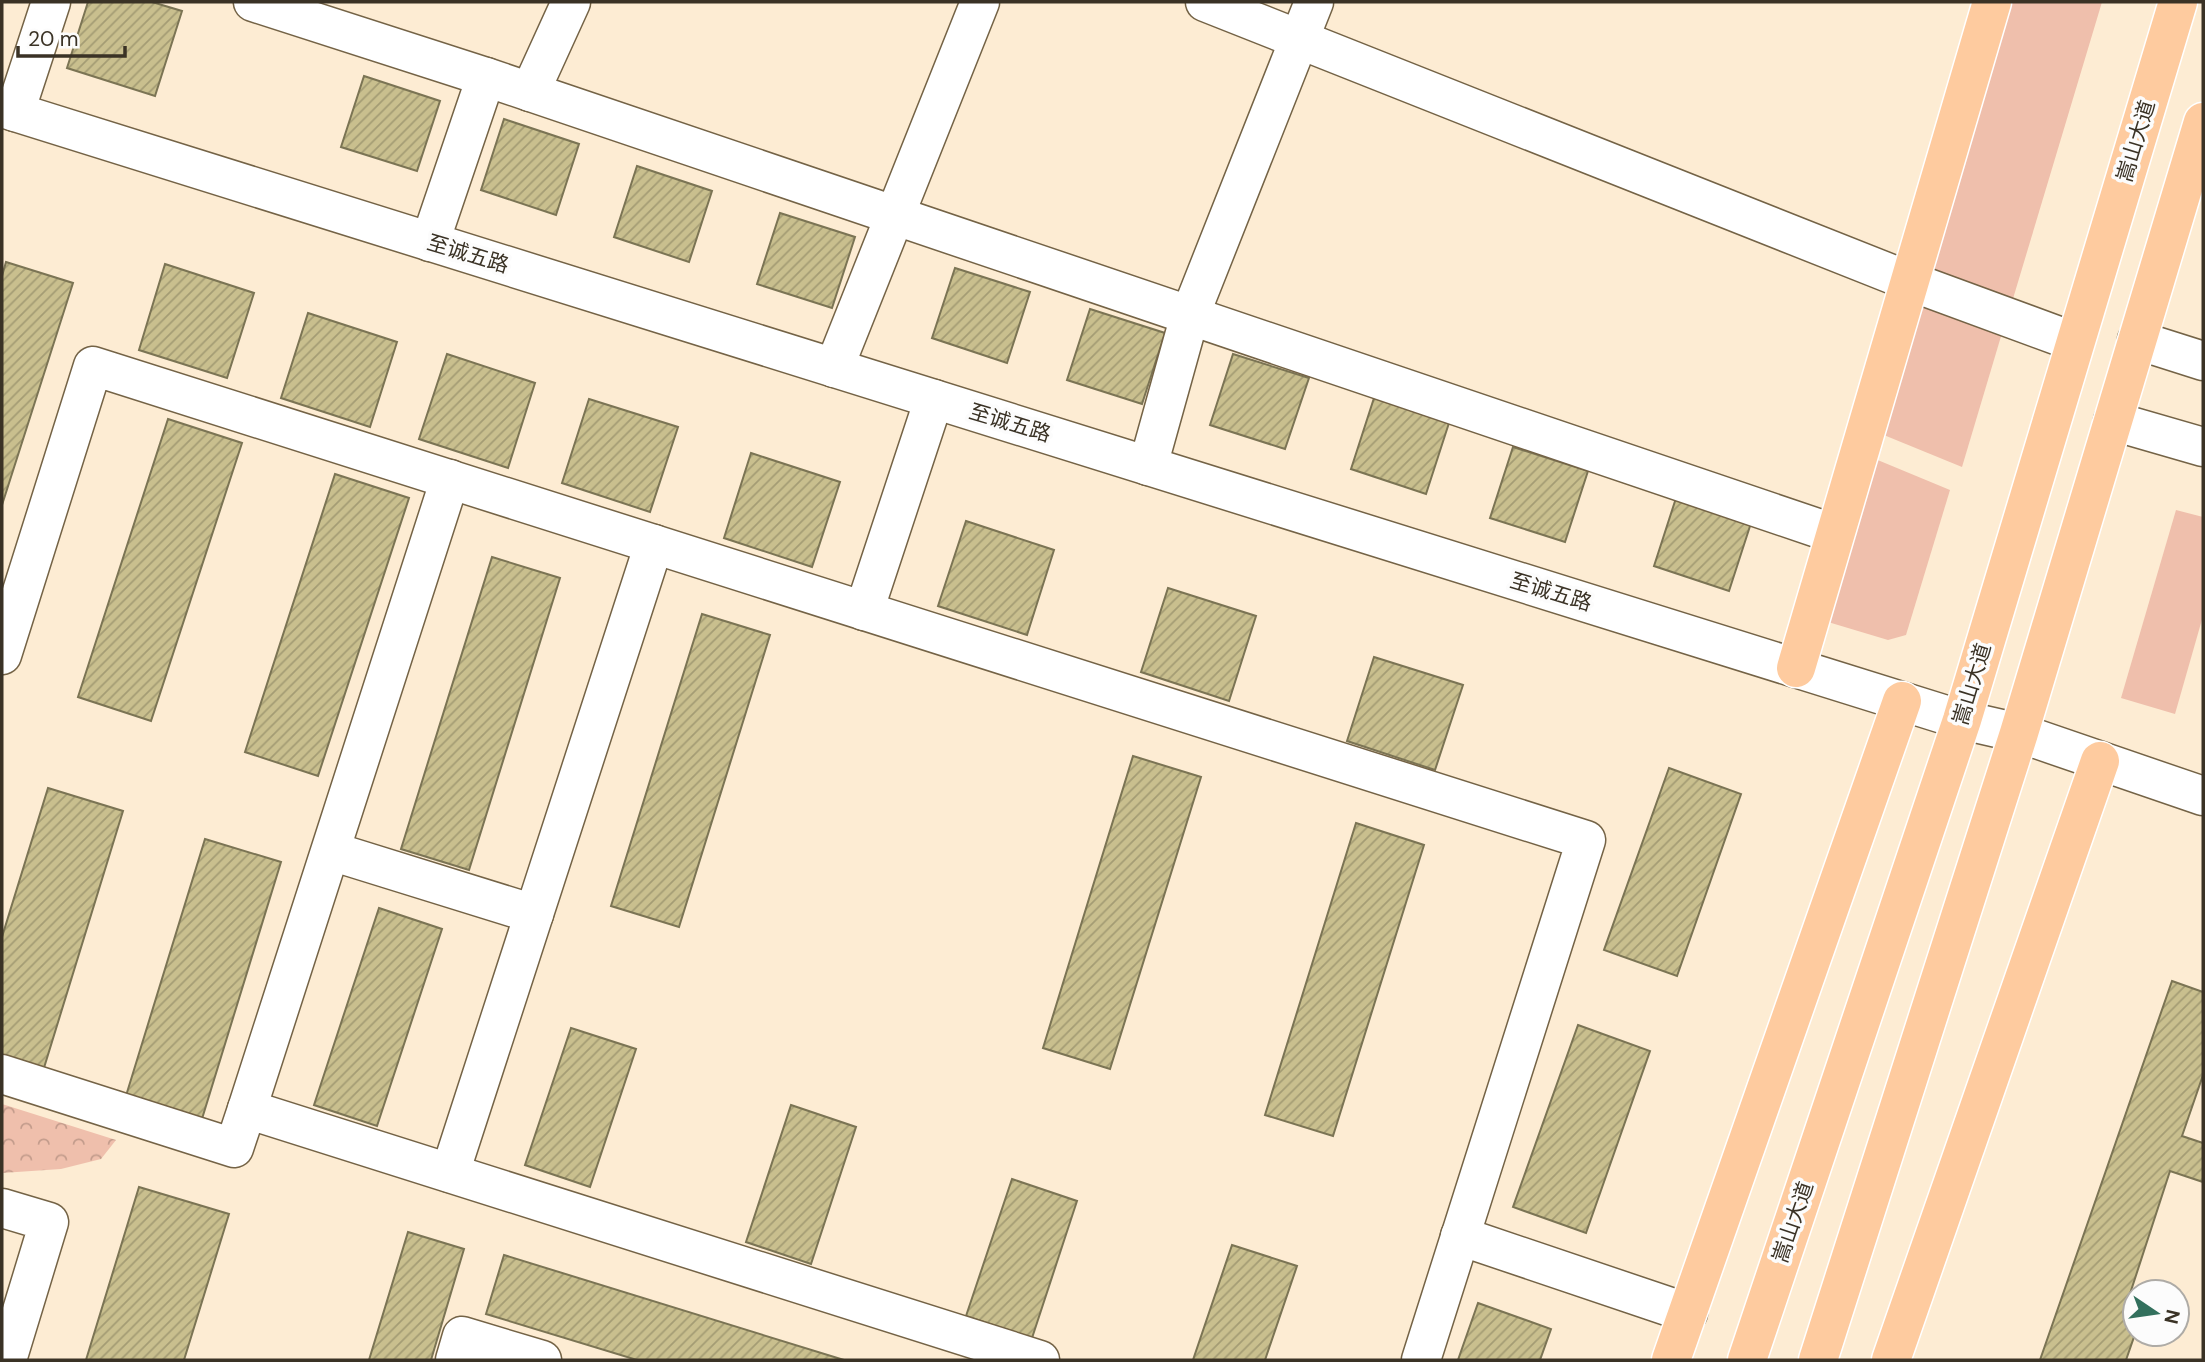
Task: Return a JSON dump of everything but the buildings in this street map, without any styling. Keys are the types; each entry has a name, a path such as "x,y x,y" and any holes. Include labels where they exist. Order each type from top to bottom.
{"main road":[{"path":"1796,668 1992,2"},
{"name":"嵩山大道","path":"1747,1360 1962,720 2178,2"},
{"path":"1818,1360 2019,733 2203,122"},
{"path":"1671,1360 1902,701"},
{"path":"1891,1360 2100,761"}],"street":[{"path":"9,110 51,2"},
{"path":"253,2 486,77 1835,534"},
{"path":"530,92 571,2"},
{"path":"834,368 980,2"},
{"path":"1205,2 1909,281 2076,342"},
{"path":"1149,466 1190,315 1314,2"},
{"path":"430,242 486,77"},
{"name":"至诚五路","path":"9,110 1962,720 2019,733 2203,796"},
{"path":"2137,340 2203,360"},
{"path":"2,655 93,366 1586,840 1421,1360"},
{"path":"864,611 934,399"},
{"path":"2113,421 2203,447"},
{"path":"2,1074 234,1148 450,480"},
{"path":"450,1173 654,544"},
{"path":"331,851 534,914"},
{"path":"247,1108 1040,1360"},
{"path":"2,1208 49,1222 7,1360"},
{"path":"1460,1236 1688,1313"},
{"path":"455,1360 463,1336 542,1360"}],"green space":[{"path":"2001,2 2102,2 2012,302 1921,269"},
{"path":"1916,297 2002,333 1962,467 1874,431"},
{"path":"1868,456 1950,490 1906,635 1888,640 1828,622"},
{"path":"2176,510 2203,517 2203,616 2175,714 2121,698"},
{"path":"2,1104 116,1140 101,1159 61,1169 2,1173"}]}
